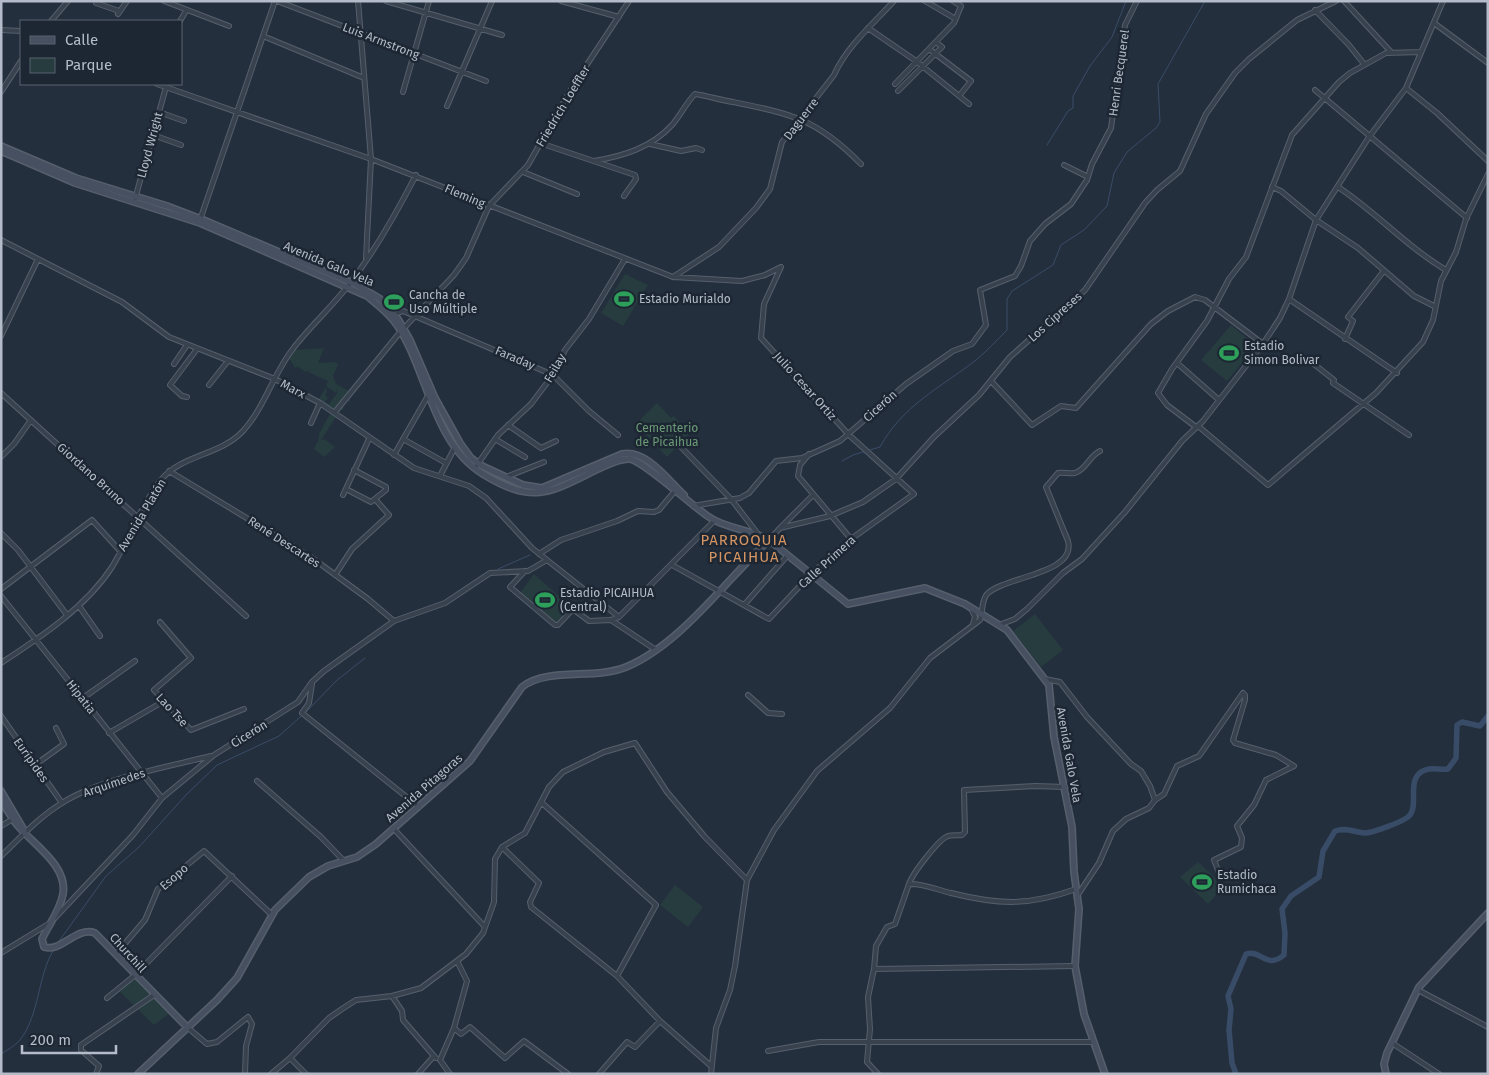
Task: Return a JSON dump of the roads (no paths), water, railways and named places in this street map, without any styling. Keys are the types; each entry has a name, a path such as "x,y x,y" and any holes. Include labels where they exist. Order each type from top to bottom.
{"main road":[{"name":"Avenida Galo Vela","path":"1,146 75,181 200,221 376,296 395,314 455,447 490,478 521,491 537,494 555,490 622,459 631,459 644,466 674,492 714,521 758,534 768,540 848,604 925,588 965,604 1007,630 1049,685 1054,737 1072,827 1079,909 1075,966 1084,1014 1105,1074"},
{"name":"Avenida Galo Vela","path":"1,151 28,160"},
{"name":"Avenida Galo Vela","path":"349,285 378,304 402,330"},
{"name":"Avenida Galo Vela","path":"430,393 460,444 476,466 504,478 530,488 546,487 622,454 630,453 650,463 691,504"},
{"name":"Avenida Pitagoras","path":"138,1074 218,1000 237,978 272,915 309,877 366,851 473,759 495,722 522,687 529,682 542,678 603,674 626,667 656,650 691,620 768,540"},
{"path":"1,791 22,824 25,833"},
{"path":"1,801 25,833 53,863 62,877 63,896 54,919"},
{"path":"1386,1074 1384,1064 1392,1043 1418,990 1488,913"},
{"name":"Churchill","path":"54,919 42,939 44,948 50,948 82,932 92,932 100,936 134,976 187,1028"}],"street":[{"path":"52,20 68,1"},
{"path":"96,3 119,13 127,1"},
{"path":"164,1 229,26"},
{"path":"200,221 276,1"},
{"name":"Luis Armstrong","path":"276,1 486,81"},
{"path":"358,1 372,159 366,260"},
{"path":"386,1 402,3 502,35"},
{"path":"403,92 429,1"},
{"path":"447,106 492,1"},
{"path":"561,1 619,17"},
{"name":"Friedrich Loeffler","path":"489,206 523,172 574,84 629,1"},
{"name":"Daguerre","path":"673,277 720,247 756,208 770,189 782,142 834,76 841,59 894,1"},
{"path":"925,1 954,18"},
{"path":"894,84 954,23 954,18 961,6 953,1"},
{"name":"Henri Becquerel","path":"1021,266 1030,241 1045,224 1071,204 1088,176 1111,128 1124,25 1137,1"},
{"name":"Los Cipreses","path":"780,528 830,516 863,502 896,479 934,437 992,382 1010,357 1080,296 1145,204 1157,190 1180,171 1206,114 1235,73 1249,59 1297,20 1336,1"},
{"path":"1344,1 1391,52"},
{"path":"999,625 1015,618 1028,609 1063,573 1082,559 1125,512 1182,441 1219,400 1263,344 1280,318 1289,299 1316,220 1369,136 1406,88 1443,1"},
{"path":"1315,10 1349,45 1364,64"},
{"path":"181,20 186,11"},
{"path":"1434,23 1488,63"},
{"path":"868,28 916,61 969,104"},
{"path":"1,30 20,32"},
{"path":"263,36 364,78"},
{"path":"898,91 942,46 936,42"},
{"path":"929,49 971,81 959,96"},
{"path":"1420,52 1391,52 1378,55 1364,64 1339,82 1326,99 1292,135 1250,249 1229,278 1215,307 1176,363 1158,394 1166,405 1197,426 1268,485 1397,373 1424,342 1433,320 1434,306 1441,281 1456,252 1467,218 1488,174"},
{"path":"1,92 20,64"},
{"name":"Fleming","path":"160,85 416,175 489,206 673,277 742,281 765,275 775,268 781,267 764,304 762,338"},
{"name":"Lloyd Wright","path":"135,199 166,87"},
{"path":"1406,88 1488,161"},
{"path":"1315,90 1467,218"},
{"path":"594,161 617,156 650,144 671,126 696,94 800,118 830,135 861,164"},
{"path":"159,112 184,121"},
{"path":"153,135 181,146"},
{"path":"540,143 636,176 636,179 624,196"},
{"path":"650,144 681,151 696,148 702,150"},
{"path":"1064,165 1088,176"},
{"path":"523,172 577,194"},
{"name":"Avenida Platón","path":"1,662 36,639 79,606 102,580 156,486 169,471 236,438 247,426 290,352 349,285 390,225 416,175"},
{"path":"1272,187 1281,191 1316,220 1358,248 1383,272 1414,296 1434,306"},
{"path":"1338,187 1374,212 1412,248 1446,270"},
{"path":"335,412 402,330 454,275 466,258 489,206"},
{"path":"1,247 3,240"},
{"name":"Marx","path":"3,240 122,302 169,337 275,379 320,403 335,412 369,439 414,468 469,486 486,498 539,554 619,617"},
{"path":"1,336 3,327 38,259"},
{"name":"Feilay","path":"476,466 495,439 531,404 553,375 565,350 590,317 625,259"},
{"name":"Cicerón","path":"691,504 740,498 749,493 776,461 796,459 840,441 849,435 906,384 953,351 972,344 986,325 980,290 1015,276 1021,266"},
{"path":"1345,339 1353,321 1348,317 1383,272"},
{"path":"992,382 1032,425 1061,406 1076,408 1130,346 1162,314 1195,297 1205,300 1263,344"},
{"path":"1289,299 1397,373"},
{"name":"Faraday","path":"395,314 403,311 553,375 589,411 618,435"},
{"name":"Julio Cesar Ortiz","path":"762,338 849,435 896,479"},
{"path":"174,364 187,345"},
{"path":"187,397 182,396 170,385 197,349"},
{"path":"208,385 228,361"},
{"path":"1310,361 1334,380 1334,383 1362,404 1409,435"},
{"path":"1176,363 1219,400"},
{"name":"Giordano Bruno","path":"1,393 246,616"},
{"path":"394,455 430,393"},
{"path":"310,423 320,403"},
{"path":"1,457 14,444 31,420"},
{"path":"508,425 541,448 556,441"},
{"path":"343,495 369,439"},
{"path":"403,439 446,463"},
{"path":"495,439 525,457"},
{"path":"440,476 455,447"},
{"path":"681,448 731,499 758,534"},
{"path":"711,1074 716,1028 730,990 735,966 747,880 774,830 817,771 890,708 930,658 980,620 980,612 985,596 993,589 1061,562 1069,554 1068,541 1047,492 1048,483 1058,473 1074,473 1081,469 1093,454 1100,450"},
{"path":"809,454 800,465 798,476 851,539"},
{"path":"504,478 544,462"},
{"path":"346,489 371,502 386,490 386,487 354,470"},
{"name":"René Descartes","path":"169,471 284,540 368,598 394,621"},
{"name":"Calle Primera","path":"744,605 769,619 811,574 851,539 914,494 896,479"},
{"path":"539,554 561,540 617,521 638,511 659,510 674,492"},
{"path":"768,540 813,495"},
{"path":"335,575 352,549 389,515 375,499"},
{"path":"1,590 92,520 120,551"},
{"path":"525,571 510,587 554,625 558,625 572,610 592,622 611,620 619,617 714,521"},
{"path":"1,533 31,566 67,615"},
{"path":"672,565 744,605 788,555"},
{"name":"Cicerón","path":"1,953 36,933 54,919 133,835 162,798 214,755 298,702 312,682 394,621 445,602 490,573 531,570 547,560"},
{"name":"Hipatia","path":"1,596 140,773 162,798"},
{"path":"965,604 975,617 973,624"},
{"path":"79,606 100,636"},
{"path":"611,620 656,650"},
{"name":"Lao Tse","path":"160,622 191,658 154,690 191,730 244,709"},
{"path":"83,698 135,661"},
{"path":"1045,679 1060,682 1087,717 1131,764 1141,771 1150,786 1155,800"},
{"path":"312,682 309,703 304,715 419,807"},
{"path":"1077,896 1099,863 1113,831 1126,820 1149,808 1155,800 1168,790 1176,766 1199,756 1243,694 1245,695 1234,740 1235,743 1276,755 1294,766 1266,781 1254,805 1237,826 1242,838 1241,847 1214,860 1221,878"},
{"path":"748,695 768,713 782,714"},
{"path":"109,733 164,701"},
{"name":"Eurípides","path":"1,716 62,803"},
{"path":"35,765 64,744 56,728"},
{"path":"271,1074 290,1058 328,1018 356,1000 392,996 421,988 457,961 478,939 485,927 494,902 495,859 502,847 525,833 549,787 564,772 604,752 635,743 667,792 705,838 747,880"},
{"name":"Arquímedes","path":"1,856 25,833 62,803 140,773 214,755"},
{"path":"257,781 321,837 344,861"},
{"path":"878,1074 867,1062 870,1029 867,1001 874,969 876,946 887,927 895,924 909,884 919,866 944,839 951,835 962,835 965,832 964,790 1036,786 1065,787"},
{"path":"542,803 656,904 617,976"},
{"path":"1,826 13,818"},
{"path":"393,828 485,927"},
{"path":"502,847 539,883 530,902 531,906 617,976 660,1021 711,1066"},
{"name":"Esopo","path":"116,954 146,920 158,889 203,852 208,853 232,876"},
{"path":"107,998 134,976 232,876 272,915"},
{"path":"909,884 982,901 1012,904 1039,901 1076,889"},
{"path":"440,1060 454,1028 467,981 457,961"},
{"path":"874,969 1075,966"},
{"path":"1418,990 1488,1027"},
{"path":"96,1074 99,1066 81,1050 81,1045 154,995"},
{"path":"392,996 402,1011 403,1020 434,1056 440,1060 450,1074"},
{"path":"187,1028 207,1044 217,1042 248,1017 252,1024 246,1046 245,1074"},
{"path":"599,1074 627,1042 635,1047 660,1021"},
{"path":"454,1028 461,1034 470,1027 505,1058 524,1041 568,1074"},
{"path":"768,1051 819,1042 1094,1042"},
{"path":"1392,1043 1439,1074"},
{"path":"418,1074 434,1056"},
{"path":"290,1058 306,1074"}],"waterway":[{"path":"1047,145 1068,111 1073,108 1073,96 1090,66 1112,37 1126,1"},
{"path":"842,461 853,455 880,447 889,432 911,408 988,349 1007,330 1007,299 1012,291 1053,265 1061,245 1084,230 1107,206 1114,173 1127,152 1156,128 1160,122 1158,84 1205,1"},
{"path":"498,569 530,555"},
{"path":"57,944 106,876 139,847 186,795 217,765 279,736 336,681 365,658"},
{"path":"1236,1074 1232,1063 1229,1030 1231,1009 1228,996 1246,954 1256,954 1268,960 1278,959 1284,955 1285,933 1282,909 1291,896 1319,877 1323,851 1335,831 1346,830 1369,833 1408,817 1412,812 1415,779 1419,774 1428,769 1448,769 1456,758 1457,725 1462,722 1480,726 1488,716"},
{"path":"1,1054 18,1042 27,1030 44,971 54,949"}],"place":[{"name":"Estadio Murialdo","path":"624,299"},
{"name":"Cancha de Uso Múltiple","path":"394,302"},
{"name":"Estadio Simon Bolivar","path":"1229,353"},
{"name":"Estadio PICAIHUA (Central)","path":"545,600"},
{"name":"Estadio Rumichaca","path":"1202,882"}],"district":[{"name":"PARROQUIA PICAIHUA","path":"744,548"}],"park label":[{"name":"Cementerio de Picaihua","path":"667,435"}]}
